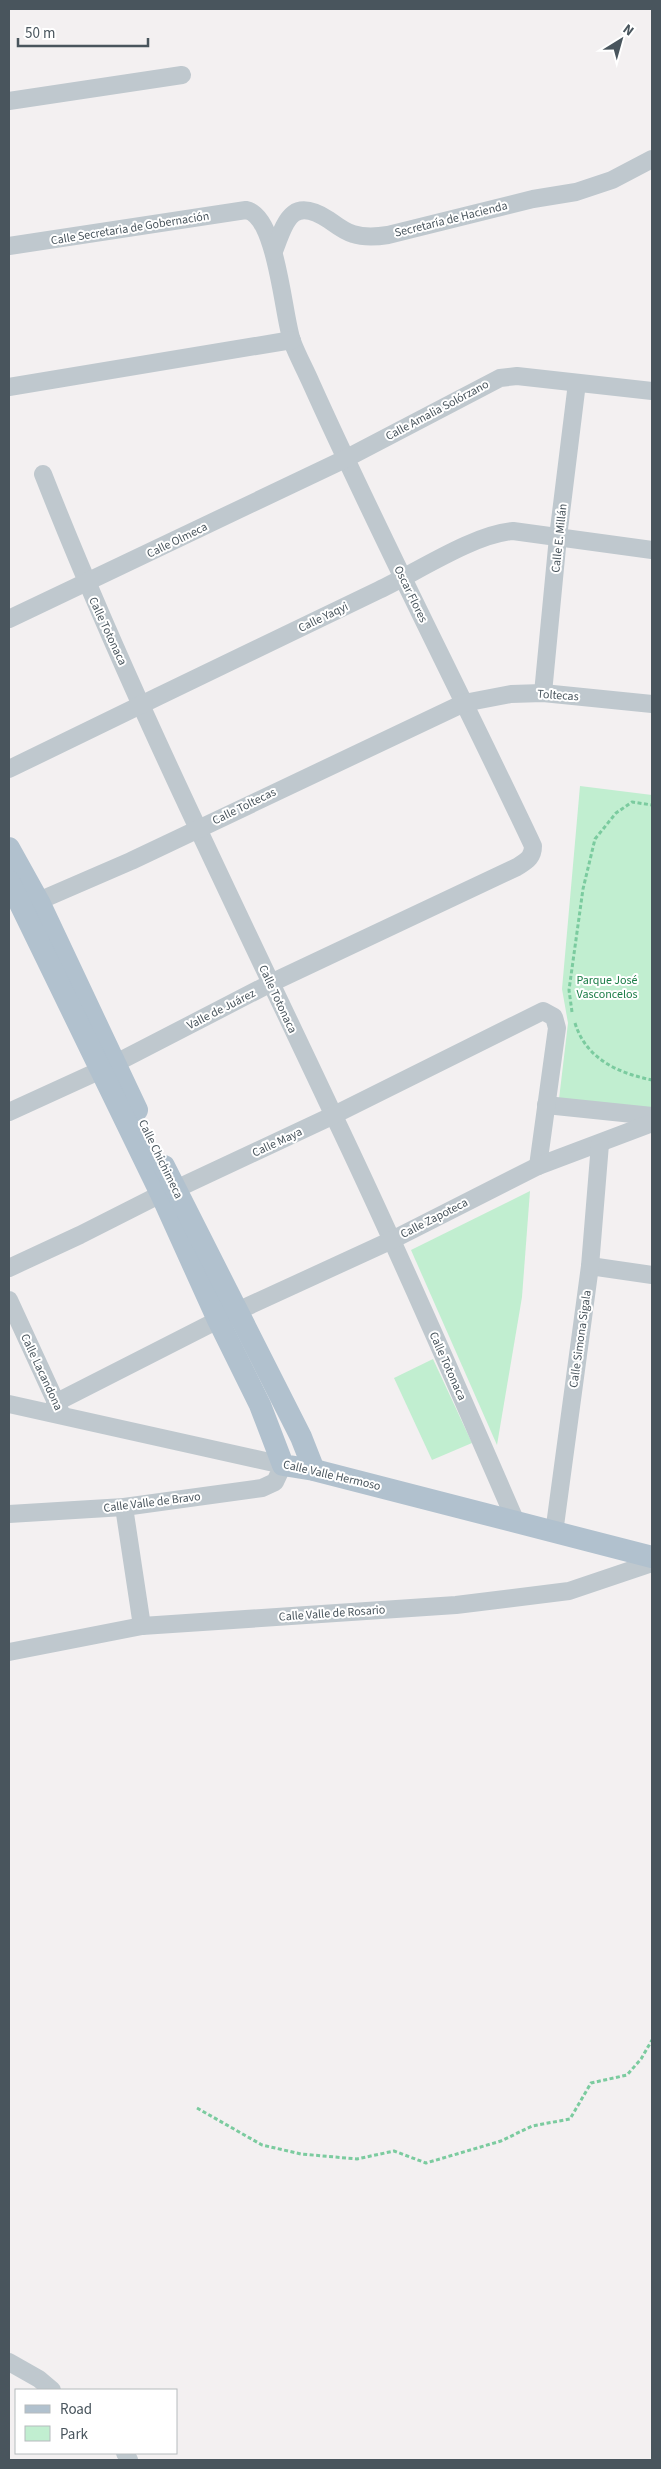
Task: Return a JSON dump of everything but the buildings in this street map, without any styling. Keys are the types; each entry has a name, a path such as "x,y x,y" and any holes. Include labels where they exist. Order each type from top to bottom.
{"main road":[{"name":"Calle Chichimeca","path":"9,848 31,904 106,1067 228,1316 301,1437 314,1470"},
{"name":"Calle Chichimeca","path":"9,881 31,904"},
{"name":"Calle Chichimeca","path":"228,1316 283,1465"},
{"name":"Calle Valle Hermoso","path":"283,1465 314,1470 554,1533 652,1556"}],"street":[{"path":"9,101 182,75"},
{"name":"Secretaría de Hacienda","path":"274,251 284,224 297,211 306,209 320,214 351,234 369,237 388,235 534,199 576,192 612,180 652,160"},
{"name":"Calle Secretaria de Gobernación","path":"9,246 251,211 263,225 274,251"},
{"path":"9,387 292,340 274,251"},
{"name":"Oscar Flores","path":"292,340 371,516 405,578 533,846"},
{"name":"Calle Amalia Solórzano","path":"345,459 500,378 517,376 652,391"},
{"name":"Calle E. Millán","path":"543,693 558,537 577,383"},
{"name":"Calle Olmeca","path":"9,619 86,584 345,459"},
{"name":"Calle Totonaca","path":"43,474 86,584 198,828 392,1240 516,1522"},
{"name":"Calle Yaqyi","path":"9,769 405,578 483,537 497,532 513,531 652,550"},
{"name":"Toltecas","path":"464,702 511,694 543,693 652,704"},
{"name":"Calle Toltecas","path":"31,904 131,861 464,702"},
{"name":"Valle de Juárez","path":"9,1112 106,1067 271,984 517,867 530,858 533,853 533,846"},
{"name":"Calle Maya","path":"9,1268 334,1115 543,1011 554,1017 557,1028 546,1105"},
{"path":"538,1166 546,1105 652,1116"},
{"name":"Calle Zapoteca","path":"59,1410 228,1316 392,1240 538,1166 652,1123"},
{"name":"Calle Simona Sigala","path":"554,1533 590,1266 600,1144"},
{"path":"590,1266 652,1275"},
{"name":"Calle Lacandona","path":"9,1300 59,1410"},
{"name":"Calle Valle Hermoso","path":"9,1404 59,1410 283,1465"},
{"name":"Calle Valle de Bravo","path":"9,1514 124,1507 262,1488 275,1482 283,1465"},
{"path":"124,1507 142,1626"},
{"name":"Calle Valle de Rosario","path":"9,1652 142,1626 456,1605 569,1591 652,1563"},
{"path":"9,2362 39,2379 51,2389"}],"path":[{"path":"652,805 632,802 616,813 594,839 583,889 569,990 572,1014 579,1036 596,1057 620,1072 652,1080"},
{"path":"198,2108 262,2145 301,2154 357,2159 394,2151 426,2163 501,2141 532,2126 570,2119 591,2082 627,2075 641,2059 652,2040"}],"green space":[{"name":"Parque José Vasconcelos","path":"580,786 652,795 652,1111 559,1099 568,1023 562,989"},
{"path":"530,1191 522,1297 497,1445 411,1250"},
{"path":"433,1359 472,1443 432,1460 394,1378"}]}
